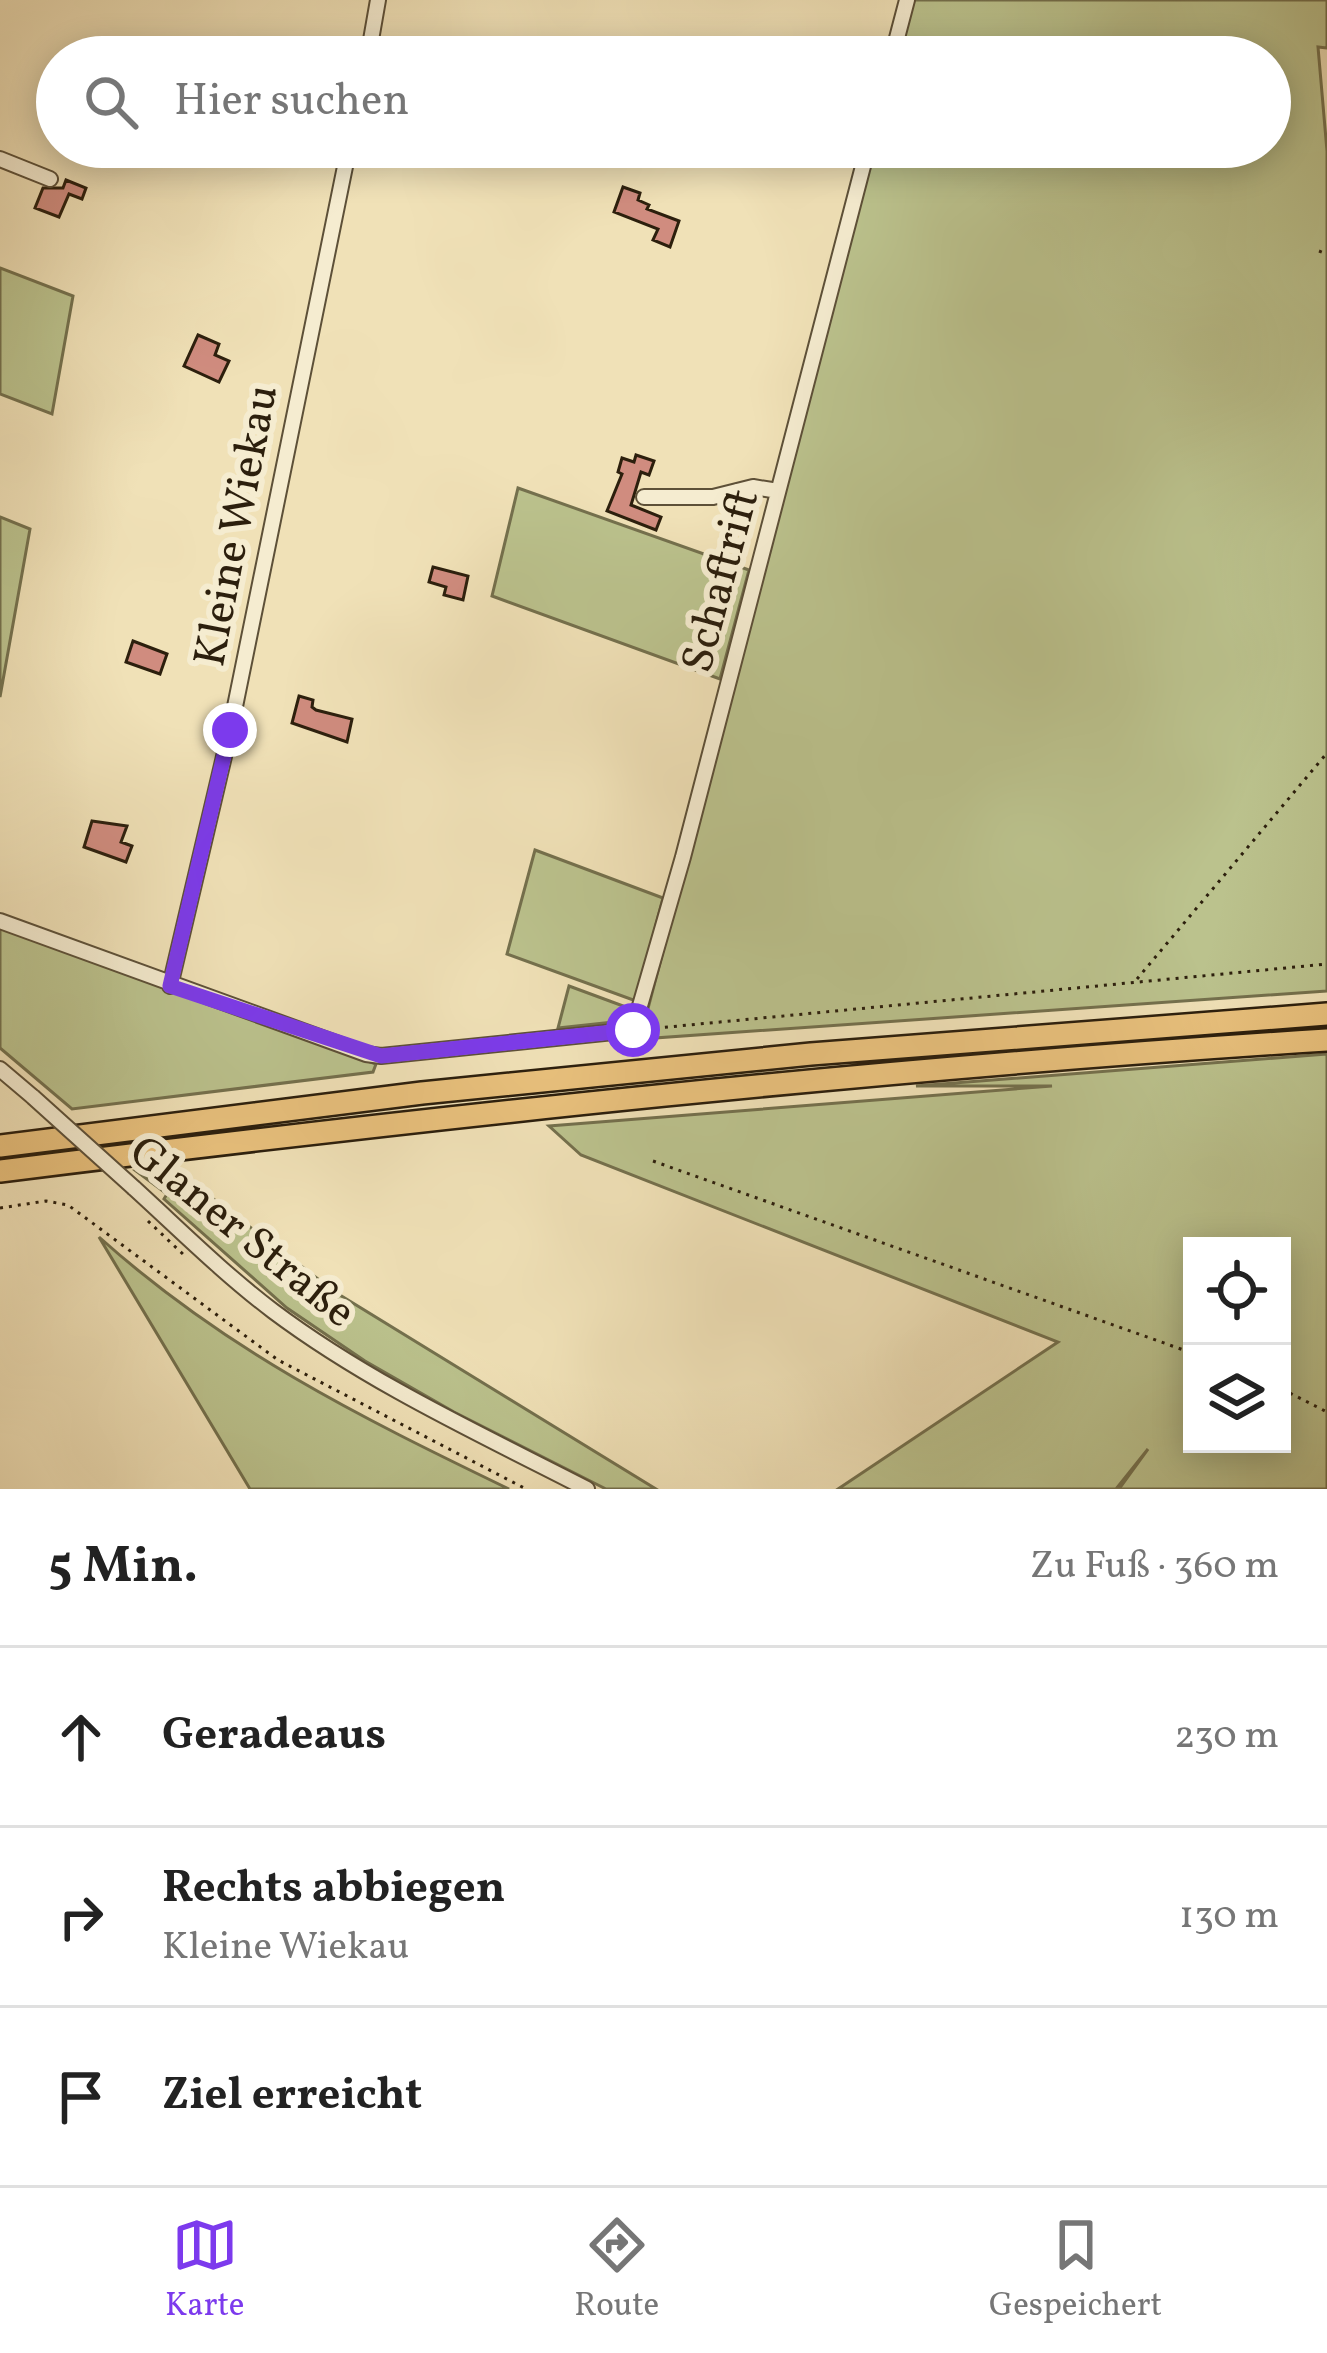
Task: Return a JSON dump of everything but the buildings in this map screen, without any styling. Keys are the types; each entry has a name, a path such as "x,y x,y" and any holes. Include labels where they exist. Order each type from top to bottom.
{"highway":[{"path":"0,1146 422,1093 788,1056 1327,1014"},
{"path":"0,1171 423,1118 767,1083 1327,1040"}],"street":[{"path":"372,36 378,0"},
{"path":"898,36 907,0"},
{"path":"0,159 50,179"},
{"name":"Kleine Wiekau","path":"170,986 230,730 346,168"},
{"name":"Schaftrift","path":"633,1030 683,857 863,168"},
{"path":"644,497 713,497 753,487 778,491"},
{"path":"0,921 170,986 381,1056 633,1030"},
{"name":"Glaner Straße","path":"0,1069 272,1310 442,1415 587,1489"}],"path":[{"path":"1319,251 1327,254"},
{"path":"1136,981 1327,753"},
{"path":"633,1030 1327,964"},
{"path":"653,1161 1183,1350"},
{"path":"0,1208 68,1204 278,1360 526,1489"},
{"path":"1291,1394 1327,1412"}],"green space":[{"path":"913,0 1327,0 1327,48 1318,47 1327,151 1327,991 640,1039 868,168 1291,168 1291,36 904,36"},
{"path":"0,268 73,296 52,414 0,394"},
{"path":"518,488 749,570 720,679 492,596"},
{"path":"0,517 30,529 0,697"},
{"path":"535,850 663,898 636,1001 507,954"},
{"path":"0,928 376,1064 373,1072 72,1109 0,1048"},
{"path":"569,986 634,1010 632,1020 558,1028"},
{"path":"1327,1054 1327,1489 1119,1489 1148,1449 1116,1489 838,1489 1058,1342 581,1155 549,1126 1052,1086 916,1086"},
{"path":"173,1168 335,1292 656,1489 606,1489 365,1361 287,1308 164,1199 167,1194 136,1171"},
{"path":"99,1237 244,1347 346,1407 509,1489 250,1489"}],"route":[{"path":"230,730 170,986 381,1056 633,1030"}]}
